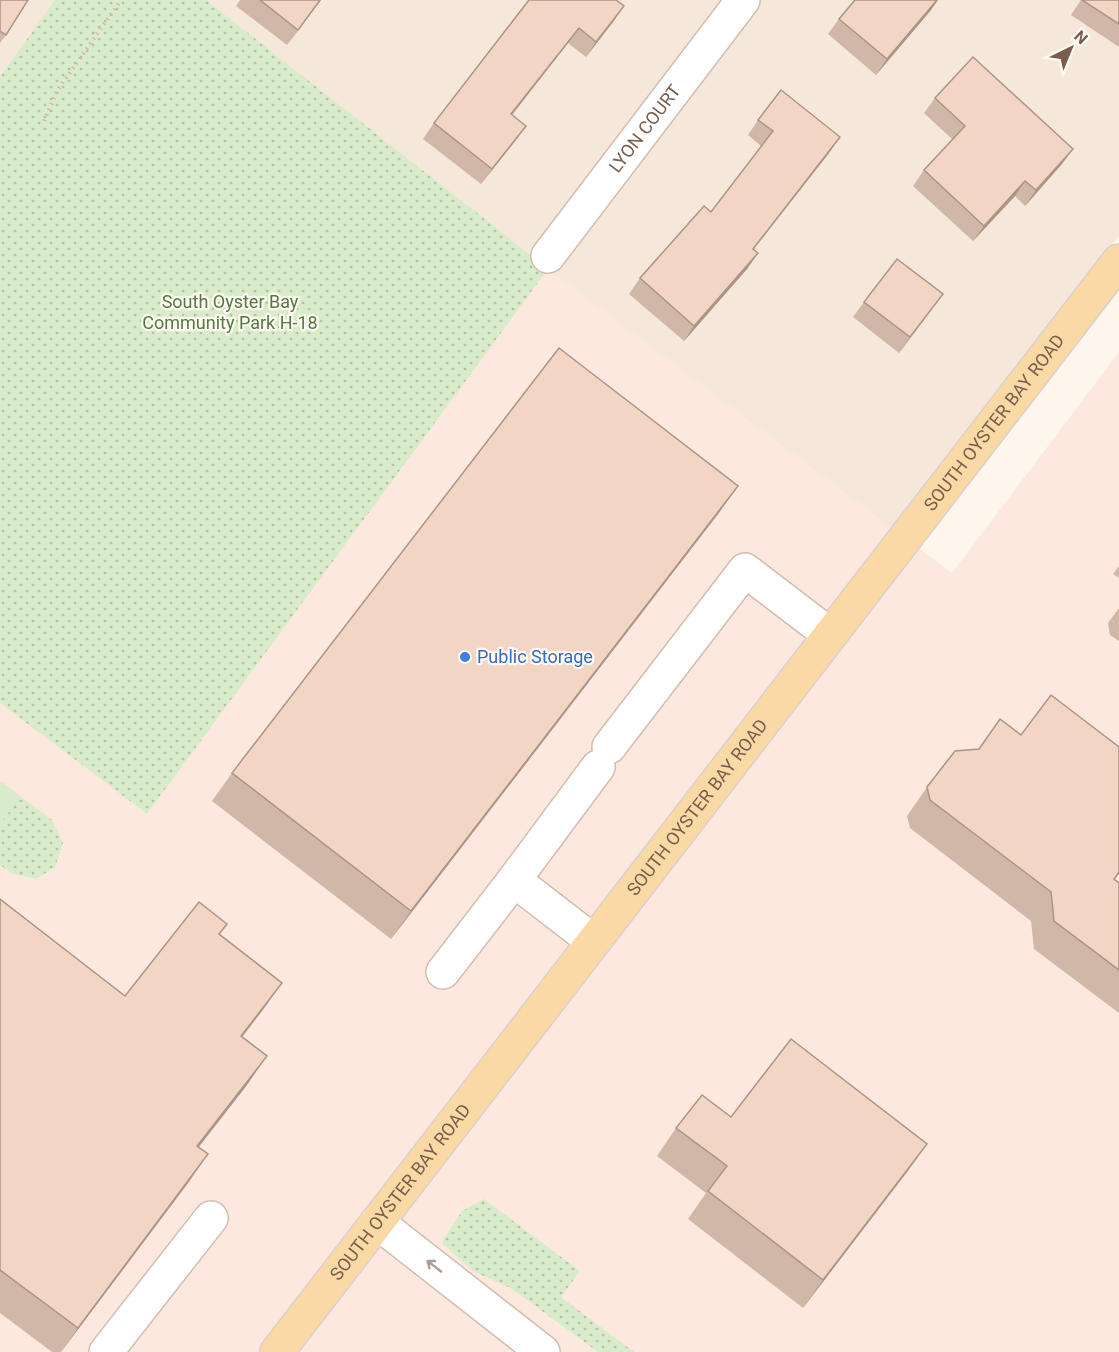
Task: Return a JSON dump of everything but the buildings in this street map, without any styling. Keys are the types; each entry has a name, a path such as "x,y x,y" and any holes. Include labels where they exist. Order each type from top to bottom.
{"main road":[{"name":"SOUTH OYSTER BAY ROAD","path":"277,1352 1119,261"}],"street":[{"name":"LYON COURT","path":"548,256 743,0"},
{"path":"443,972 745,570 830,635"},
{"path":"514,880 593,940"},
{"path":"106,1352 211,1218"},
{"path":"377,1222 543,1352"}],"path":[{"path":"44,121 57,91 121,0"}],"shaded area":[{"path":"0,0 1119,0 1119,236 894,530 548,270 147,814 0,703"},
{"path":"548,269 952,573 1119,352 1119,1352 0,1352 0,703 147,814"}],"green space":[{"name":"South Oyster Bay Community Park H-18","path":"55,0 206,0 548,269 147,814 0,703 0,77"},
{"path":"0,781 52,820 63,843 55,867 36,879 13,874 0,865"},
{"path":"0,781 21,797 0,824"},
{"path":"484,1199 580,1271 561,1297 634,1352 598,1352 512,1289 473,1271 443,1244 443,1240 462,1211"}],"place":[{"name":"Public Storage","path":"465,657"}]}
